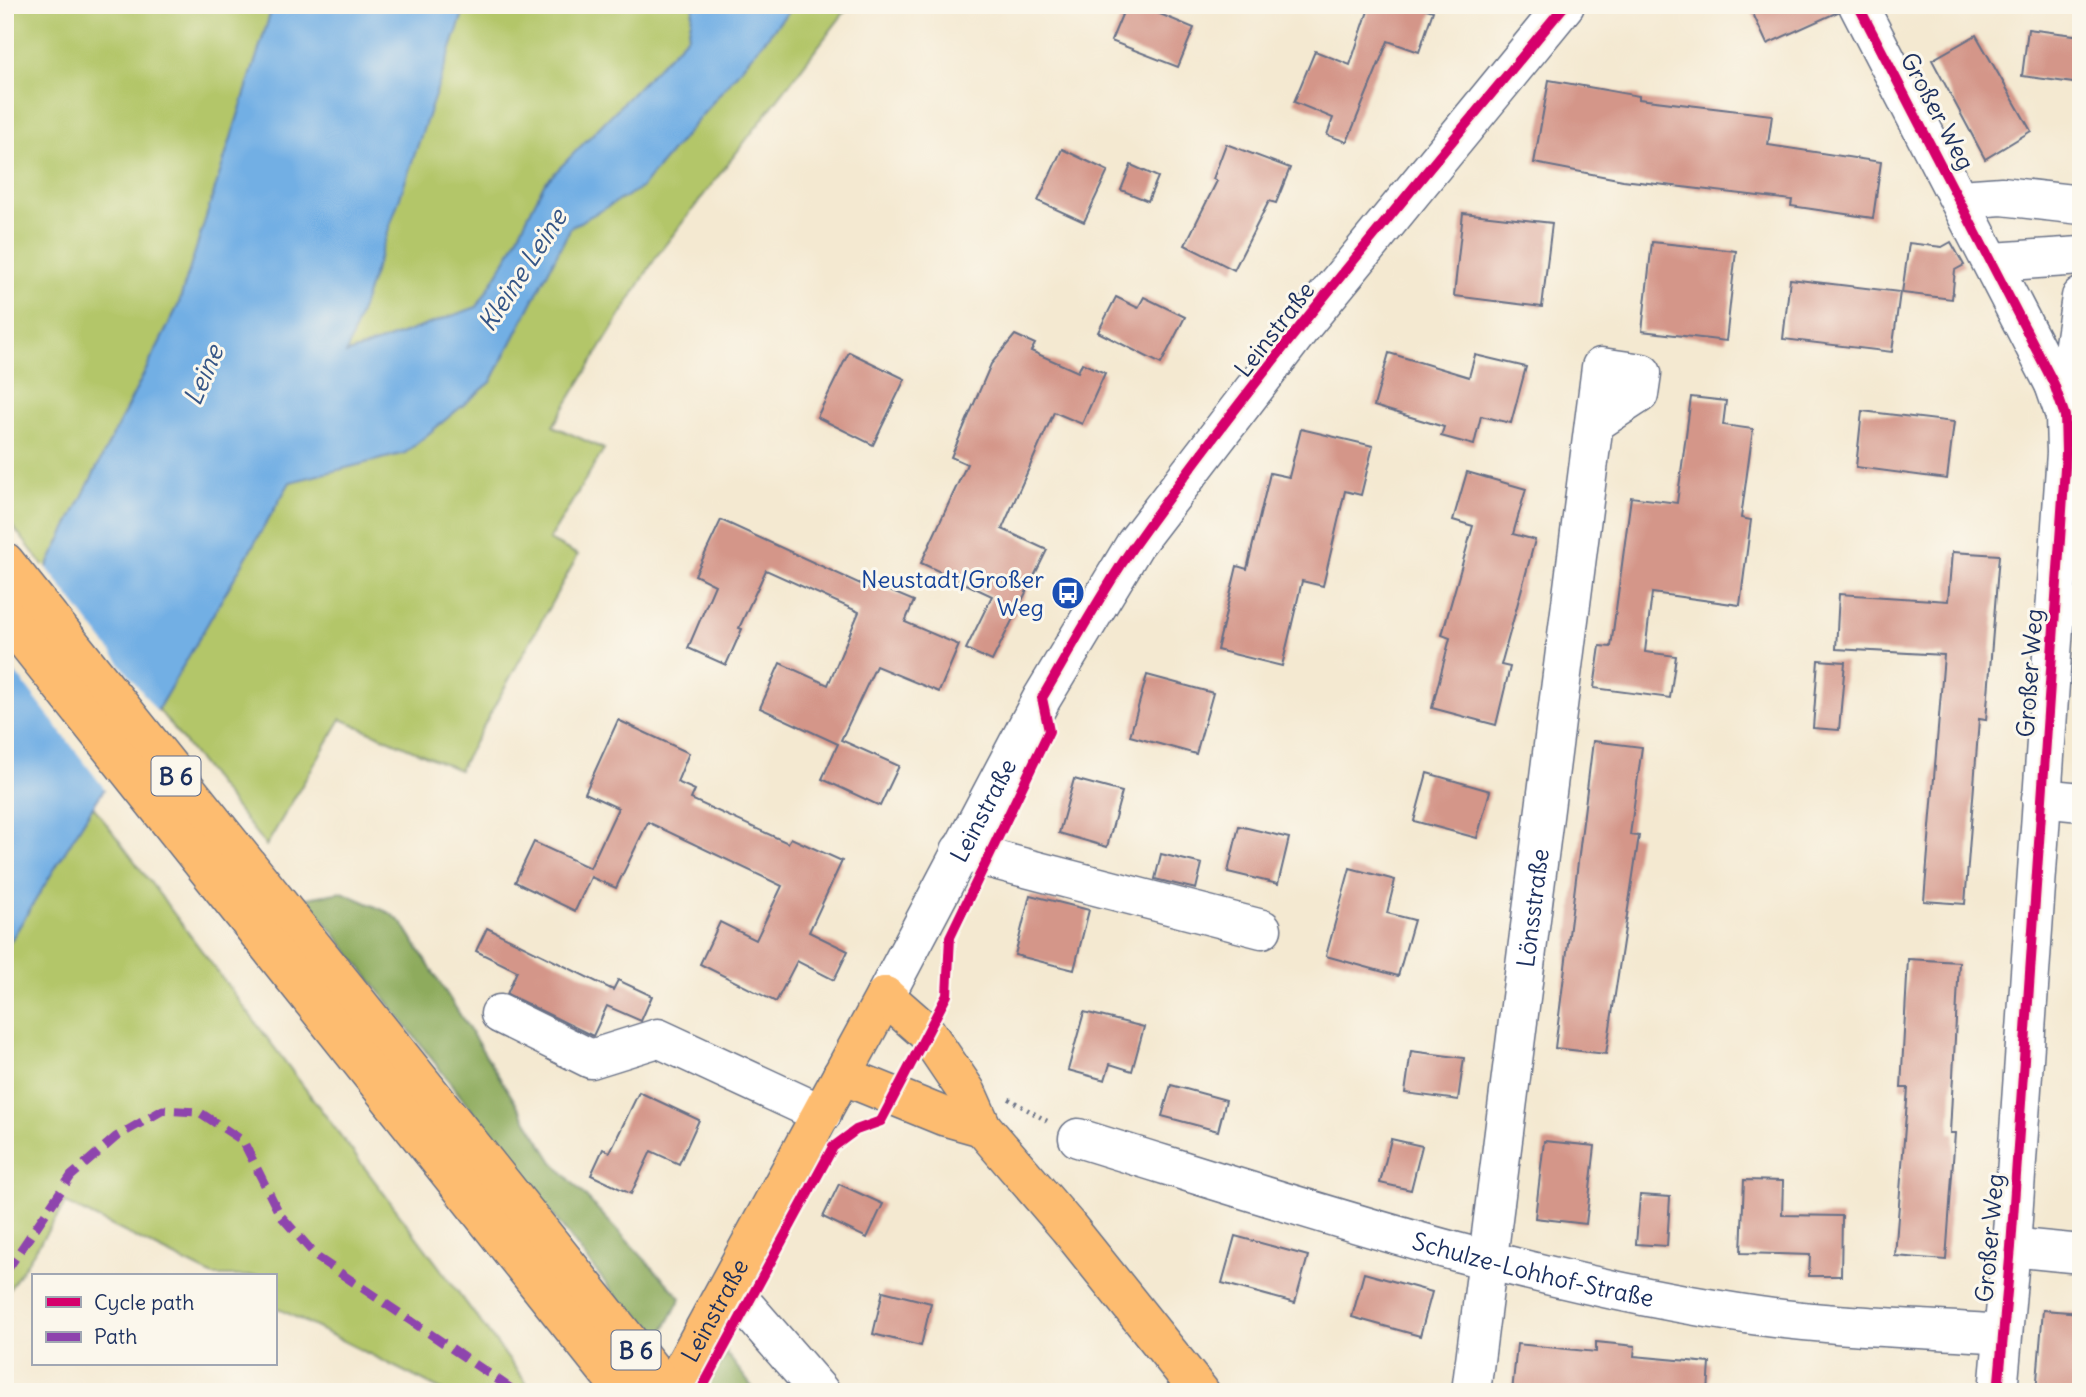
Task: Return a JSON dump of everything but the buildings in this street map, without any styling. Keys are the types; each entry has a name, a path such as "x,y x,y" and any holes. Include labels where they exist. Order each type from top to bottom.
{"main road":[{"name":"B 6","path":"5,562 349,990 591,1322 624,1392"},
{"name":"B 6","path":"5,615 327,1021 591,1322 670,1392"},
{"name":"Leinstraße","path":"670,1392 885,996"},
{"path":"885,996 926,1032 966,1091 982,1127 1068,1227 1200,1392"},
{"path":"842,1075 943,1116 982,1127"}],"street":[{"name":"Leinstraße","path":"885,996 1042,698 1135,544 1300,329 1565,5"},
{"name":"Großer Weg","path":"1858,5 1993,262 2054,384 2065,416 2066,453 2011,1247 1998,1392"},
{"path":"1960,199 2002,195 2081,205"},
{"path":"1993,262 2081,256"},
{"path":"2054,384 2072,358 2081,297"},
{"name":"Lönsstraße","path":"1471,1392 1595,423"},
{"path":"2041,798 2081,802"},
{"path":"960,851 1262,929"},
{"path":"500,1014 591,1059 658,1038 822,1114"},
{"name":"Schulze-Lohhof-Straße","path":"1078,1138 1486,1261 1663,1299 1761,1316 2002,1334"},
{"path":"2011,1247 2081,1254"},
{"path":"726,1290 746,1307 820,1392"}],"green space":[{"path":"5,5 273,5 178,306 46,569 5,516"},
{"path":"466,5 694,5 688,36 544,184 507,258 477,307 345,354"},
{"path":"788,5 850,5 656,257 553,426 604,449 549,540 578,555 459,770 341,719 266,846 158,709 290,482 405,453 491,382 571,227 641,188 789,11"},
{"path":"93,806 533,1392 445,1392 276,1308 276,1274 209,1274 66,1203 5,1296 5,950"},
{"path":"342,892 390,913 402,923 553,1162 681,1298 655,1347 307,898"},
{"path":"727,1354 756,1392 704,1392"}],"water":[{"path":"273,5 466,5 346,354 477,307 507,258 544,184 688,36 694,5 788,5 789,11 641,188 571,227 491,382 405,453 290,482 158,709 93,806 5,950 5,621 46,569 178,306"}],"pier":[{"path":"44,564 159,714 107,792 5,659 5,616"}],"marked path":[{"path":"5,1273 71,1176 116,1137 163,1110 199,1112 243,1141 280,1215 318,1258 516,1392"}],"cycle path":[{"path":"700,1392 833,1147 856,1130 881,1121 947,995 950,937 1049,731 1042,698 1110,582 1186,474 1291,338 1565,5"},
{"path":"1858,5 2054,384 2065,416 2066,453 2011,1247 1998,1392"}],"place":[{"name":"Neustadt/Großer Weg","path":"1068,593"}],"water label":[{"name":"Kleine Leine","path":"522,270"},
{"name":"Leine","path":"203,375"}]}
